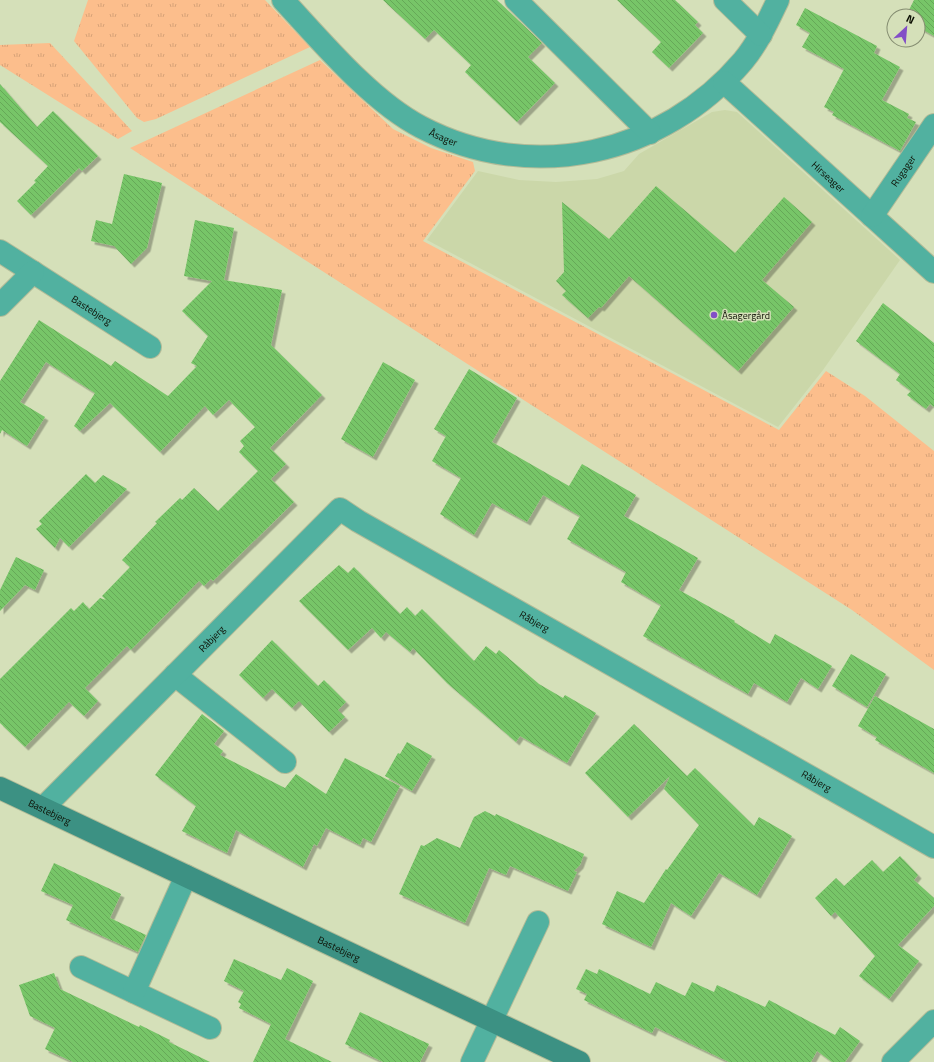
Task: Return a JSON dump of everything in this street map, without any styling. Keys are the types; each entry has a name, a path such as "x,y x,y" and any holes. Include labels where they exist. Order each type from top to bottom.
{"street":[{"name":"Åsager","path":"283,0 328,48 388,106 421,127 457,143 496,153 535,157 574,155 613,147 650,133 689,111 724,82 744,60 761,35 778,0"},
{"path":"516,0 650,133"},
{"path":"725,0 761,35"},
{"name":"Hirseager","path":"724,82 934,272"},
{"name":"Rugager","path":"872,216 934,125"},
{"name":"Bastebjerg","path":"0,252 150,347"},
{"path":"0,305 33,272"},
{"name":"Råbjerg","path":"43,808 340,508 372,529 934,848"},
{"path":"175,676 285,762"},
{"name":"Bastebjerg","path":"0,788 579,1062"},
{"path":"134,992 186,876"},
{"path":"472,1062 538,922"},
{"path":"82,967 210,1028"},
{"path":"893,1062 934,1021"}],"shaded area":[{"name":"Åsagergård","path":"725,110 737,112 900,260 823,370 778,427 427,240 478,171 519,180 556,182 597,179 624,171 639,154 712,112"}],"green space":[{"path":"88,0 265,0 310,47 156,119 144,122 137,118 74,41"},
{"path":"50,43 132,131 118,139 0,65 0,45"},
{"path":"320,60 393,129 431,148 473,162 475,171 423,241 779,430 826,371 865,396 934,451 934,670 852,610 130,148"}],"building":[{"path":"383,0 497,0 542,43 528,57 555,83 517,122 465,72 471,65 434,30 425,39"},
{"path":"617,0 675,0 698,22 695,25 703,33 669,68 652,52 661,42"},
{"path":"914,0 934,0 934,36 926,32 926,8 910,8"},
{"path":"805,8 877,46 874,53 900,67 882,100 909,114 907,118 916,122 900,151 832,115 834,112 824,107 844,69 802,47 810,33 796,25"},
{"path":"0,84 37,127 53,111 98,156 82,171 79,168 31,215 17,201 36,182 34,181 48,166 0,122"},
{"path":"124,174 162,183 147,248 131,264 114,246 91,241 96,220 112,224"},
{"path":"656,186 735,253 784,197 812,222 762,280 794,307 738,371 629,276 601,308 599,307 588,318 562,295 566,291 556,281 564,272 562,202 609,239"},
{"path":"195,220 234,228 224,280 282,290 271,345 322,395 270,448 286,464 271,479 294,502 213,581 211,579 204,586 199,581 131,650 127,646 85,688 98,701 84,716 69,702 25,747 0,723 0,679 71,608 74,611 83,602 89,609 100,598 106,600 102,596 130,567 122,560 157,523 155,522 180,498 182,500 194,488 218,511 258,471 239,452 244,446 240,441 255,427 229,400 213,415 205,406 160,452 110,403 80,431 74,426 95,393 46,362 20,402 45,417 27,446 2,430 0,434 0,381 39,320 111,366 115,361 168,396 197,366 191,363 208,336 182,311 212,281 184,276"},
{"path":"883,303 934,343 934,407 930,404 926,409 907,395 911,391 896,380 900,374 856,341"},
{"path":"383,362 415,380 373,457 341,439"},
{"path":"469,369 517,398 492,442 569,486 582,464 636,495 624,516 698,558 679,590 735,621 734,622 770,644 775,634 832,666 818,689 801,678 787,702 754,683 748,694 643,636 661,605 621,582 626,572 567,539 580,516 543,495 527,522 492,503 474,535 440,514 461,478 432,461 446,436 434,429"},
{"path":"86,474 95,483 103,475 127,489 69,547 60,538 55,548 36,529 42,524 39,521"},
{"path":"16,557 44,570 35,590 25,585 0,611 0,590"},
{"path":"339,565 348,573 354,567 400,614 407,607 415,616 422,609 474,661 486,646 496,654 499,650 539,684 563,698 565,695 596,713 567,763 520,736 516,742 447,683 413,648 410,652 386,632 381,638 372,628 348,650 299,601"},
{"path":"272,640 318,686 324,680 346,702 338,710 345,717 329,732 299,701 292,708 272,689 263,698 239,675"},
{"path":"851,654 886,674 867,707 832,686"},
{"path":"875,696 934,729 934,773 875,740 877,737 858,726"},
{"path":"202,714 224,731 214,744 223,751 220,755 285,788 296,774 326,794 345,758 400,786 371,842 363,838 360,845 326,828 317,846 314,844 303,867 236,830 227,853 182,831 196,806 155,775"},
{"path":"634,724 687,776 695,768 754,826 759,817 792,836 757,895 719,873 691,916 671,903 651,947 602,924 617,891 644,903 666,869 667,870 699,825 664,789 670,776 628,817 585,773"},
{"path":"407,742 432,756 412,791 385,776 398,753 400,754"},
{"path":"485,811 495,816 496,814 584,854 580,865 574,871 577,872 568,891 510,866 506,875 489,868 465,923 399,894 421,845 424,846 437,838 460,848 474,817"},
{"path":"900,856 918,875 914,880 934,898 934,906 898,945 919,961 889,999 859,976 875,956 835,912 831,916 815,898 836,878 844,886 872,860 883,872"},
{"path":"54,863 121,894 110,918 146,935 138,952 66,920 73,905 41,891"},
{"path":"234,959 281,980 287,968 313,981 285,1039 332,1062 253,1062 271,1024 239,1008 241,1004 238,1002 244,991 224,981"},
{"path":"586,969 597,974 599,969 650,994 656,982 685,996 692,982 714,992 717,985 765,1007 769,1000 835,1035 840,1027 860,1041 845,1062 832,1062 817,1051 811,1062 729,1062 655,1027 652,1033 584,1000 587,994 576,989"},
{"path":"54,973 60,989 139,1027 140,1025 170,1040 169,1042 210,1062 73,1062 45,1049 55,1028 30,1016 19,985"},
{"path":"360,1012 429,1044 420,1062 383,1062 345,1044"}],"place":[{"name":"Åsagergård","path":"714,315"}]}
